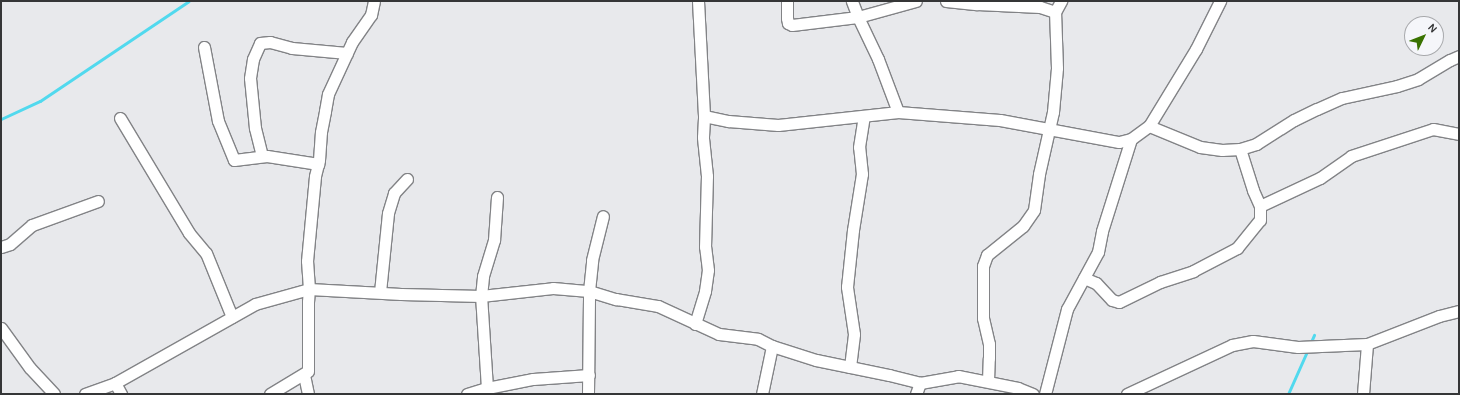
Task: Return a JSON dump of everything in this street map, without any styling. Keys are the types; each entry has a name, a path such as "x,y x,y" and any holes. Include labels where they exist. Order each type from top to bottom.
{"street":[{"path":"270,394 308,371 309,289 307,261 315,176 318,164 321,132 328,94 352,42 371,15 374,1"},
{"path":"695,324 705,291 708,270 705,247 707,176 703,137 704,116 698,1"},
{"path":"788,1 786,18 788,23 792,25 858,17 916,1"},
{"path":"852,1 878,59 898,112"},
{"path":"946,1 1040,7 1056,12"},
{"path":"988,381 989,344 983,318 983,266 987,255 1023,226 1034,210 1052,112 1057,68 1056,12 1060,1"},
{"path":"704,116 728,121 778,125 898,112 1000,120 1119,142 1131,139 1149,126 1196,49 1220,1"},
{"path":"262,156 255,128 250,78 253,59 260,43 270,42 292,48 347,53"},
{"path":"204,47 218,121 234,160 262,156 318,164"},
{"path":"1149,126 1200,147 1222,150 1240,149 1256,144 1294,120 1317,108 1342,98 1397,86 1418,79 1459,56"},
{"path":"850,367 854,334 847,287 853,230 862,174 859,147 864,116"},
{"path":"120,118 189,233 206,253 232,317"},
{"path":"1260,206 1320,178 1351,156 1433,129 1459,134"},
{"path":"1045,394 1067,309 1098,252 1102,231 1131,139"},
{"path":"1084,278 1096,283 1112,300 1119,302 1125,301 1160,282 1193,271 1237,248 1260,220 1260,206 1253,190 1240,149"},
{"path":"380,292 388,213 394,193 407,179"},
{"path":"487,388 481,296 483,276 494,240 497,196"},
{"path":"1,247 10,244 32,225 98,201"},
{"path":"588,394 588,291 592,260 603,216"},
{"path":"85,394 115,383 255,304 309,289 481,296 553,288 588,291 616,299 658,306 719,334 758,339 772,346 816,360 920,383 958,376 1018,388 1033,394"},
{"path":"1127,394 1232,345 1253,341 1298,347 1367,344 1439,316 1459,311"},
{"path":"1,328 30,368 54,394"},
{"path":"1363,394 1367,344"},
{"path":"762,394 772,346"},
{"path":"304,374 308,394"},
{"path":"467,394 487,388 533,379 589,375"},
{"path":"115,383 121,394"},
{"path":"916,394 920,383"}],"waterway":[{"path":"1,119 40,101 189,1"},
{"path":"1310,344 1314,335"},
{"path":"1288,394 1308,349"}]}
